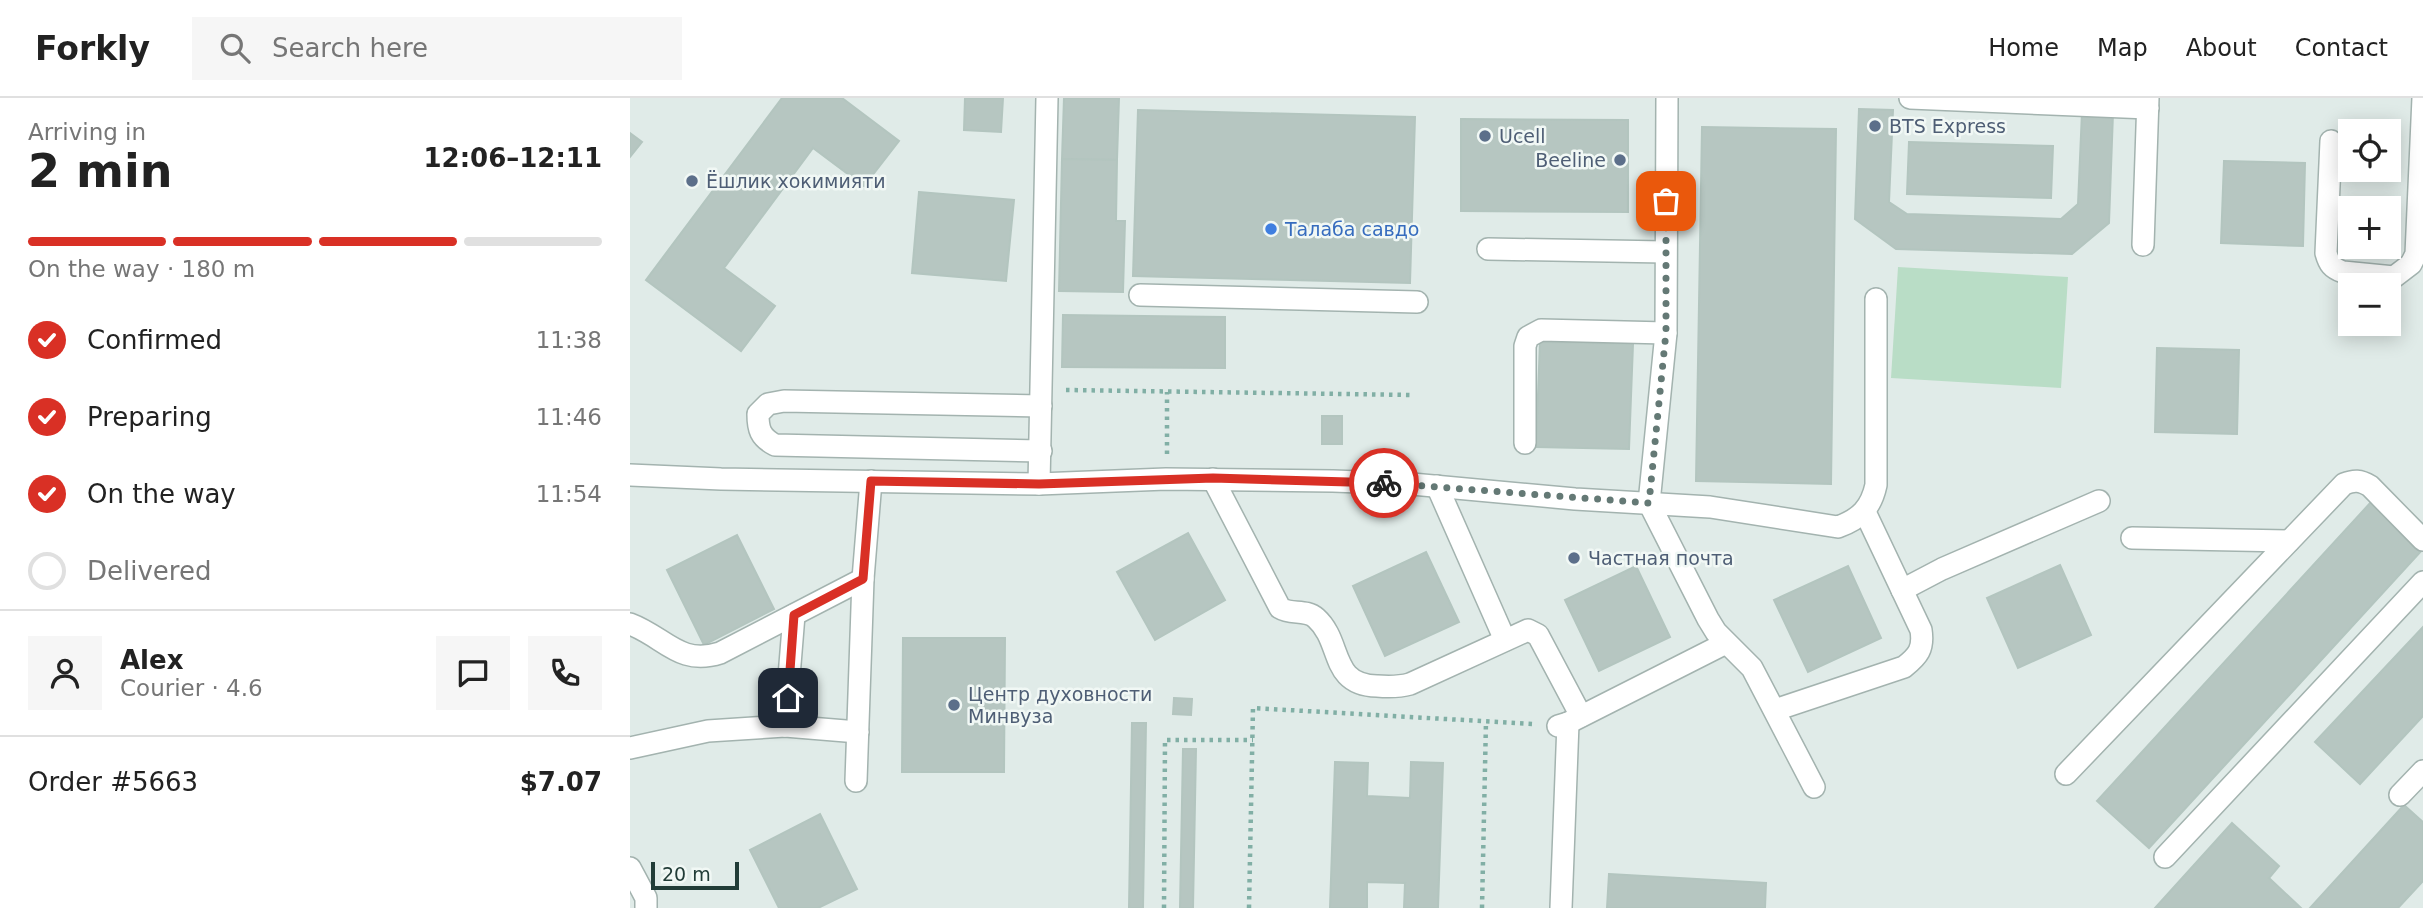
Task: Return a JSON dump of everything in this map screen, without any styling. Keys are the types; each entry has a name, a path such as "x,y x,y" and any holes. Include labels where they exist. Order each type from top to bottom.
{"street":[{"path":"1039,484 1046,98"},
{"path":"1667,98 1666,332 1649,503 1708,619 1716,632 1752,668 1814,787"},
{"path":"1910,98 2148,103 2143,245"},
{"path":"2331,141 2326,254 2329,263 2343,272 2394,277 2412,264 2416,254 2423,98"},
{"path":"1488,249 1665,252"},
{"path":"1139,295 1417,302"},
{"path":"630,475 1039,484 1166,478 1333,481 1437,486 1710,507 1838,527 1852,522 1864,512 1873,500 1876,485 1877,299"},
{"path":"1525,443 1525,346 1528,337 1541,330 1666,332"},
{"path":"1041,398 784,401 768,404 758,414 758,430 767,441 775,445 1041,451"},
{"path":"1213,478 1280,608 1285,611 1309,613 1316,618 1322,625 1344,672 1353,681 1364,686 1399,687 1528,630 1538,635 1569,721 1561,908"},
{"path":"856,781 863,579 871,481"},
{"path":"2066,774 2344,484 2362,481 2370,486 2423,540"},
{"path":"1437,486 1505,640"},
{"path":"1902,590 1942,569 2099,501"},
{"path":"1775,710 1903,667 1917,657 1923,645 1921,630 1864,512"},
{"path":"2132,538 2289,541"},
{"path":"630,624 684,654 704,658 720,653 863,579"},
{"path":"2165,857 2423,582"},
{"path":"785,726 794,615"},
{"path":"1569,721 1726,643"},
{"path":"630,748 708,731 785,726 858,732"},
{"path":"2400,795 2423,771"},
{"path":"630,868 646,898 646,908"}],"path":[{"path":"1166,478 1167,392"},
{"path":"1041,398 1167,392 1412,395"},
{"path":"1250,908 1253,708 1486,721 1569,721"},
{"path":"1482,908 1486,721"},
{"path":"1164,908 1165,740 1253,740"}],"green space":[{"path":"1898,267 2068,277 2061,388 1891,378"}],"building":[{"path":"782,98 842,98 899,141 864,186 813,148 724,268 775,306 741,351 646,280"},
{"path":"965,98 1003,98 1001,132 964,130"},
{"path":"1064,98 1119,98 1117,160 1062,159"},
{"path":"1859,109 1893,110 1889,202 1907,214 2061,219 2078,204 2082,112 2113,113 2109,223 2072,254 1896,249 1855,219"},
{"path":"1138,110 1415,117 1410,283 1133,276"},
{"path":"1461,119 1628,120 1628,212 1461,211"},
{"path":"1702,127 1836,129 1831,484 1696,481"},
{"path":"630,133 642,142 630,157"},
{"path":"1909,142 2053,146 2051,198 1907,194"},
{"path":"1062,159 1117,160 1116,221 1125,221 1123,292 1059,291"},
{"path":"2224,161 2305,163 2303,246 2221,243"},
{"path":"919,192 1014,200 1006,281 912,273"},
{"path":"1063,315 1225,317 1225,368 1062,367"},
{"path":"1540,342 1633,344 1629,449 1536,447"},
{"path":"2157,348 2239,350 2237,434 2155,432"},
{"path":"1322,416 1342,416 1342,444 1322,444"},
{"path":"2372,501 2423,549 2149,848 2097,801"},
{"path":"1188,533 1225,600 1155,640 1117,572"},
{"path":"737,535 774,609 704,645 667,570"},
{"path":"1426,552 1459,622 1385,656 1353,586"},
{"path":"2060,565 2091,635 2018,668 1987,598"},
{"path":"1636,566 1670,637 1599,671 1565,600"},
{"path":"1848,566 1881,638 1808,672 1774,600"},
{"path":"2423,627 2423,716 2360,784 2315,742"},
{"name":"Центр духовности Минвуза","path":"903,638 1005,638 1004,772 902,772"},
{"path":"1174,698 1192,699 1191,715 1173,714"},
{"path":"1132,723 1146,723 1143,908 1129,908"},
{"path":"1183,749 1196,749 1193,908 1180,908"},
{"path":"1335,762 1368,763 1367,796 1410,798 1411,762 1443,763 1438,908 1404,908 1405,883 1367,882 1367,908 1330,908"},
{"path":"2404,805 2423,822 2423,881 2398,908 2310,908"},
{"path":"820,814 857,889 818,908 779,908 750,850"},
{"path":"2232,823 2279,866 2269,878 2301,908 2155,908"},
{"path":"1609,874 1766,883 1765,908 1607,908"}],"way so far":[{"path":"1384,483 1649,503 1666,332 1666,201"}],"place":[{"name":"BTS Express","path":"1875,126"},
{"name":"Ucell","path":"1485,136"},
{"name":"Beeline","path":"1620,160"},
{"name":"Ёшлик хокимияти","path":"692,181"},
{"name":"Талаба савдо","path":"1271,229"},
{"name":"Частная почта","path":"1574,558"},
{"name":"Центр духовности Минвуза","path":"954,705"}],"route":[{"path":"788,698 794,615 863,579 871,481 1039,484 1213,478 1384,483"}]}
